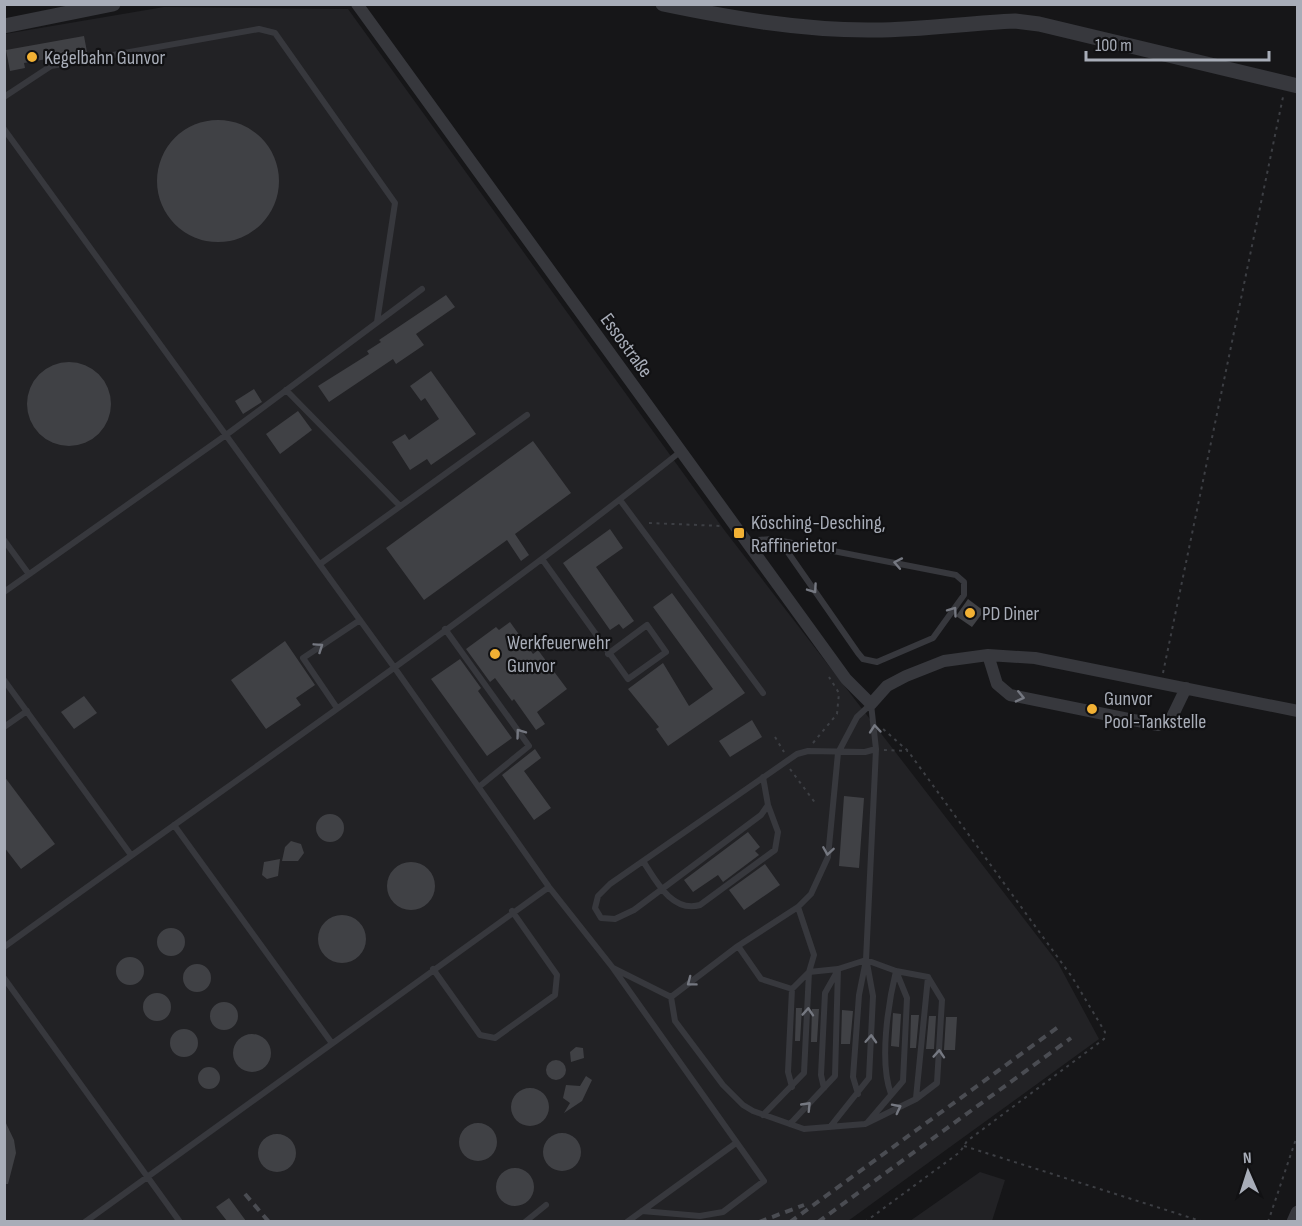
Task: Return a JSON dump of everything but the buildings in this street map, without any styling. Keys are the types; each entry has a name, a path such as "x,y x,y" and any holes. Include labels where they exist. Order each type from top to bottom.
{"street":[{"path":"4,26 113,4"},
{"name":"Essostraße","path":"357,4 846,680 871,704"},
{"path":"663,4 735,17 833,29 870,30 1015,21 1039,24 1292,84"},
{"path":"988,655 997,684 1010,695 1158,725 1172,719 1185,687"},
{"path":"871,704 887,686 906,676 944,661 988,655 1035,658 1298,711"}],"lane":[{"path":"4,97 51,66 259,29 275,33 395,203 377,322"},
{"path":"4,129 480,786 549,887 613,968 764,1181 723,1212 700,1216 642,1211"},
{"path":"4,592 226,435 422,289"},
{"path":"286,390 400,506"},
{"path":"320,564 527,415"},
{"path":"4,947 542,559 680,452"},
{"path":"621,500 763,693"},
{"path":"745,541 756,538 780,541 956,574 964,582 964,595 933,638 877,662 869,662 858,653 780,541"},
{"path":"4,540 28,573"},
{"path":"542,559 608,654 628,679 666,651 647,626 608,654"},
{"path":"337,708 303,658 360,620"},
{"path":"445,629 529,746 480,786"},
{"path":"4,680 131,855"},
{"path":"671,997 738,946 798,907 811,894 828,857 838,753 856,717 871,704 876,749 866,960 859,995 852,1077 858,1094"},
{"path":"4,727 27,711"},
{"path":"768,805 761,815 634,910 615,919 601,918 595,908 598,896 610,884 797,754 808,751 838,753 876,749"},
{"path":"643,861 661,889 680,904 691,907 700,905 775,850 778,832 768,805 763,777"},
{"path":"174,825 332,1042"},
{"path":"85,1221 512,911 549,887"},
{"path":"763,1115 804,1073 809,972 814,956 798,907"},
{"path":"433,969 480,1035 495,1038 555,995 557,975 512,911"},
{"path":"738,946 761,979 792,989"},
{"path":"830,1127 869,1078 873,996 866,960"},
{"path":"671,997 675,1021 723,1085 744,1105 763,1115 804,1129 830,1127 865,1124 916,1098 936,1083 942,1000 928,977 896,971 866,960 838,969 809,972 792,989 788,1072 792,1087"},
{"path":"613,968 671,997"},
{"path":"824,1088 821,1075 825,993 838,969"},
{"path":"790,1124 835,1076 838,969"},
{"path":"865,1124 903,1081 908,998 896,971"},
{"path":"891,1094 885,1079 890,997 896,971"},
{"path":"916,1098 928,977"},
{"path":"4,978 180,1221"},
{"path":"627,1221 736,1143"},
{"path":"525,1221 546,1205"}],"path":[{"path":"1161,683 1292,84"},
{"path":"637,523 735,527"},
{"path":"808,751 837,714 839,693 829,679 832,660"},
{"path":"865,1221 960,1152 967,1140 1104,1040 1105,1032 1072,977 908,751 888,731 875,724"},
{"path":"775,737 790,770 816,804"},
{"path":"1268,1221 1298,1133"},
{"path":"964,1146 1204,1221"}],"shaded area":[{"path":"164,7 348,9 725,531 1058,963 1099,1039 848,1221 5,1222 5,34"},
{"path":"980,1172 1005,1180 992,1221 910,1221"}],"railway":[{"path":"790,1222 1061,1025"},
{"path":"818,1222 1071,1038"},
{"path":"245,1194 269,1222"},
{"path":"759,1222 804,1205"}],"place":[{"name":"Kegelbahn Gunvor","path":"32,57"},
{"name":"Kösching-Desching, Raffinerietor","path":"739,533"},
{"name":"PD Diner","path":"970,613"},
{"name":"Werkfeuerwehr Gunvor","path":"495,654"},
{"name":"Gunvor Pool-Tankstelle","path":"1092,709"}]}
